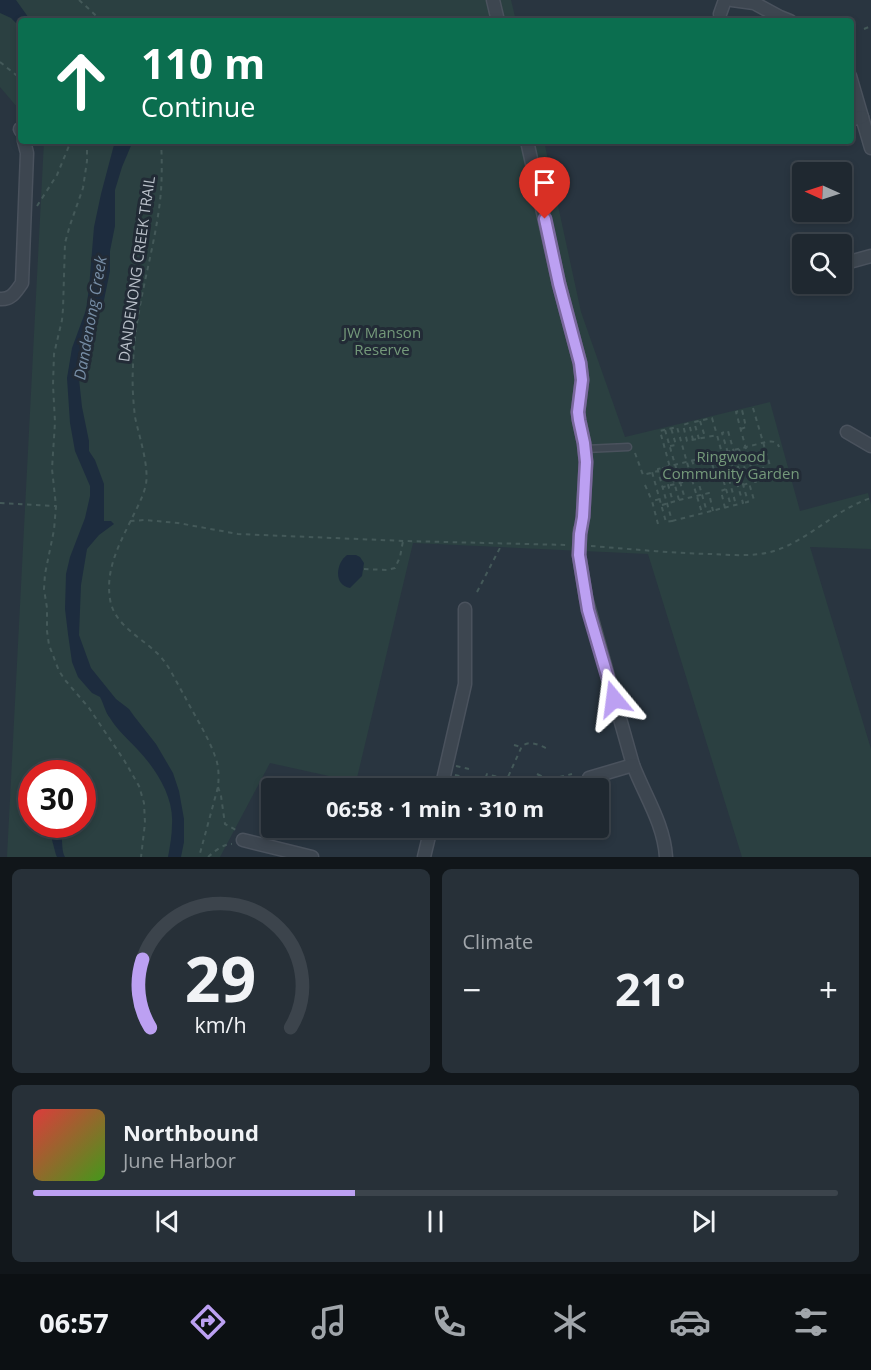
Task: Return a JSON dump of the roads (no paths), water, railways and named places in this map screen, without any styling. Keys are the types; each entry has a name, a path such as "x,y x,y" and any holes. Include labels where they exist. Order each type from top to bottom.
{"street":[{"path":"493,0 497,18"},
{"path":"720,14 726,0"},
{"path":"732,0 754,3 782,18"},
{"path":"856,119 871,148"},
{"path":"2,300 14,295 22,283 27,153 25,144"},
{"path":"528,144 559,284 580,363 582,380 578,412 586,462 583,517"},
{"path":"852,261 871,256"},
{"path":"847,432 871,446"},
{"path":"583,530 582,574 588,610 633,765 656,816 665,842 666,857"},
{"path":"444,778 465,684 465,609"},
{"path":"589,778 633,765"},
{"path":"238,838 312,857"},
{"path":"424,857 429,838"}],"lane":[{"path":"585,448 628,447"},
{"path":"583,517 583,530"}],"water":[{"path":"0,0 16,0 29,18 18,18 18,25 11,18 0,13"},
{"name":"Dandenong Creek","path":"114,144 132,144 115,190 115,226 104,300 91,328 86,361 79,379 89,451 104,484 104,521 111,521 114,524 99,535 87,549 81,585 79,635 91,668 116,699 129,709 156,744 173,773 184,819 184,842 181,857 168,857 172,814 167,794 157,775 145,758 113,723 100,697 92,693 78,677 72,662 65,609 66,574 90,496 90,486 75,451 70,423 67,378 72,348 86,310 94,227"},
{"path":"347,555 356,555 364,563 362,576 350,588 341,583 338,573 340,563"},
{"path":"52,838 62,838 65,857 57,857"}],"park label":[{"name":"JW Manson Reserve","path":"382,342"},
{"name":"Ringwood Community Garden","path":"731,466"}]}
